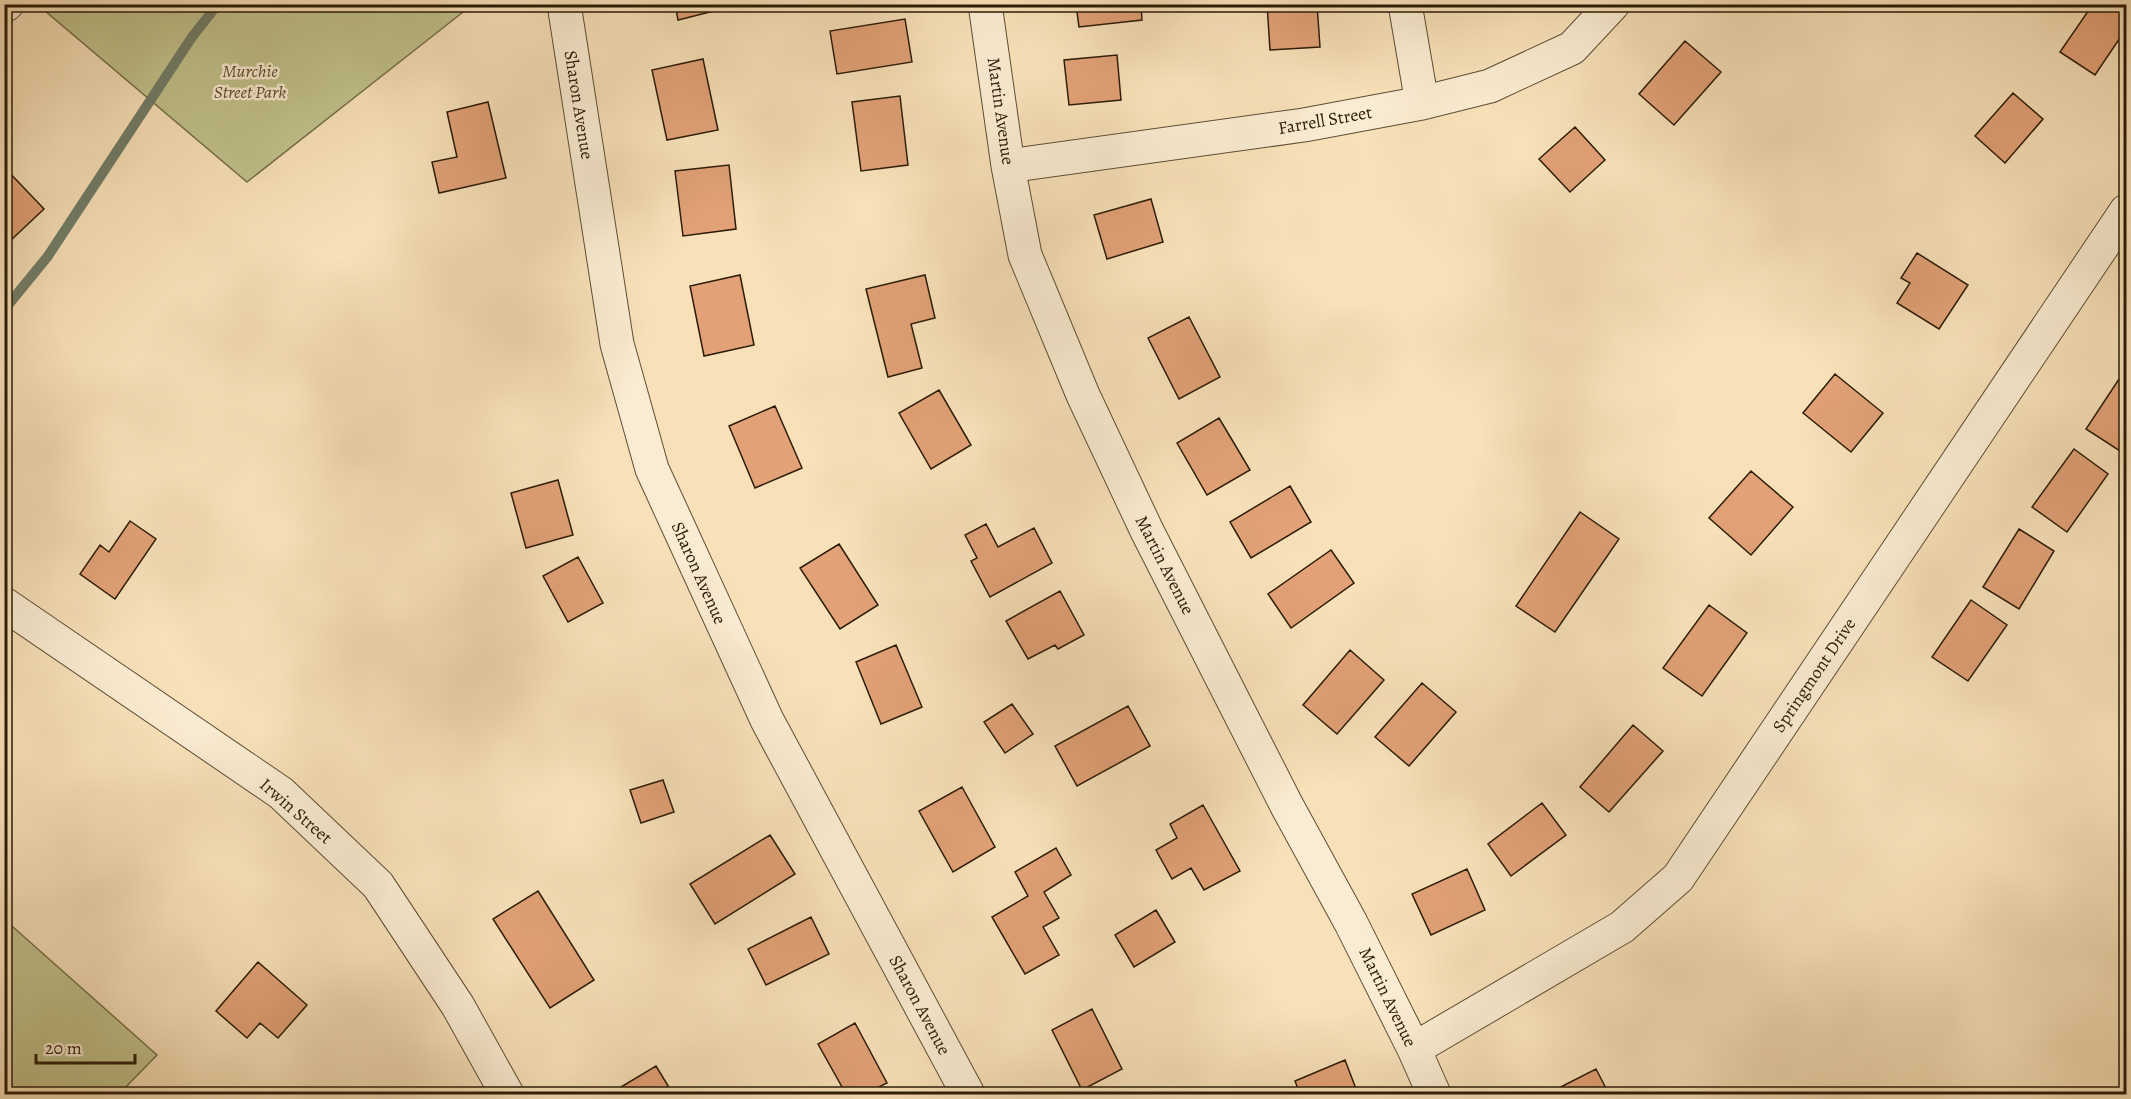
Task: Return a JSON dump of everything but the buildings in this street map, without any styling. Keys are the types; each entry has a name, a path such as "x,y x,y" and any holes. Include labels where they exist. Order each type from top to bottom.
{"street":[{"name":"Sharon Avenue","path":"564,4 617,344 652,469 766,720 968,1095"},
{"name":"Martin Avenue","path":"985,4 1008,166 1026,255 1083,395 1147,531 1287,806 1351,923 1414,1049 1434,1095"},
{"path":"1405,4 1422,103"},
{"name":"Farrell Street","path":"1008,166 1304,125 1422,103 1491,86 1572,48 1613,4"},
{"name":"Springmont Drive","path":"1414,1049 1622,927 1678,878 2127,211"},
{"name":"Irwin Street","path":"4,604 281,793 378,885 458,1006 507,1095"}],"green space":[{"name":"Murchie Street Park","path":"48,4 472,5 247,182 44,10"},
{"path":"4,919 157,1055 119,1094 5,1094"}],"waterway":[{"path":"4,310 48,256 192,37 218,4"}]}
